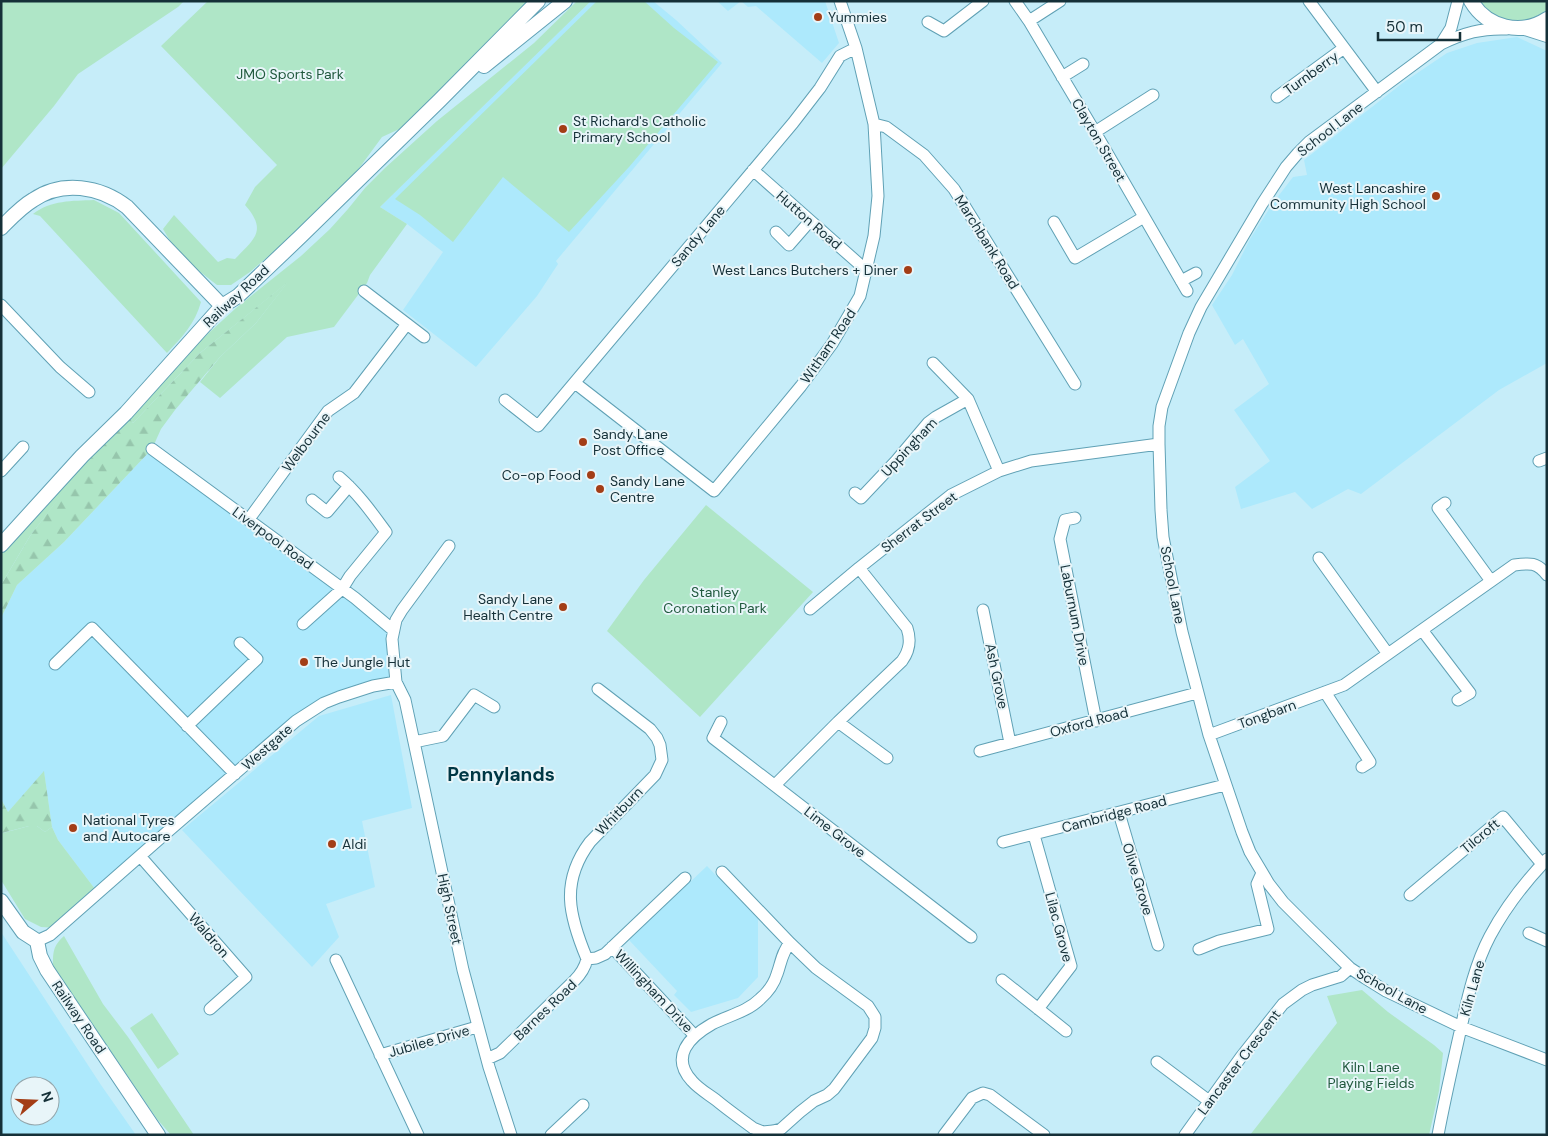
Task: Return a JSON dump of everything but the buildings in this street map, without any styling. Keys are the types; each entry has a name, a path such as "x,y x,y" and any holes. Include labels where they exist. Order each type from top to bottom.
{"main road":[{"name":"Railway Road","path":"1,545 82,456 126,413 222,306 238,296 287,249 440,100 538,1"},
{"name":"Railway Road","path":"440,100 565,1"},
{"path":"1471,1 1484,16 1499,25 1520,28 1547,36"},
{"path":"1520,28 1539,24 1547,19"},
{"path":"1,228 34,198 52,191 75,188 101,192 114,198 126,207 222,306"},
{"path":"1,901 23,932 37,941"},
{"name":"Railway Road","path":"37,941 40,956 47,970 158,1135"}],"street":[{"name":"Witham Road","path":"575,382 714,491 801,386 832,344 860,296 874,236 878,196 874,124 856,48 840,1"},
{"path":"928,22 944,31 984,1"},
{"name":"Clayton Street","path":"1016,1 1095,132 1184,286 1196,273"},
{"path":"1029,21 1060,1"},
{"name":"Turnberry","path":"1309,1 1377,92"},
{"name":"School Lane","path":"1441,44 1451,28 1458,1"},
{"name":"School Lane","path":"1520,28 1473,31 1441,44 1309,142 1286,167 1201,307 1189,333 1162,407 1159,426 1160,505 1163,537 1197,693 1225,785 1250,852 1262,873 1283,902 1350,968 1386,991 1461,1026 1547,1060"},
{"name":"Sandy Lane","path":"505,400 538,426 793,123 820,88 840,56 856,48"},
{"name":"Turnberry","path":"1277,97 1344,48"},
{"path":"1062,77 1083,64"},
{"path":"1095,132 1153,95"},
{"name":"Marchbank Road","path":"874,124 886,127 924,155 946,179 1075,384"},
{"name":"Hutton Road","path":"753,170 866,270"},
{"path":"1054,222 1075,258 1144,217"},
{"path":"776,232 789,245 810,221"},
{"path":"364,291 424,337"},
{"path":"1,305 55,361 89,392"},
{"name":"Welbourne","path":"248,519 328,411 354,393 407,324"},
{"path":"933,363 968,399 999,471"},
{"name":"Uppingham","path":"855,493 861,498 928,424 936,417 968,399"},
{"name":"Sherrat Street","path":"810,608 951,496 999,471 1031,461 1159,444"},
{"path":"1,470 23,447"},
{"name":"Liverpool Road","path":"152,449 342,588 393,630"},
{"path":"339,477 368,507 386,532"},
{"path":"312,500 327,512 349,486"},
{"path":"1445,502 1438,508 1491,581"},
{"name":"Laburnum Drive","path":"1075,518 1065,520 1060,539 1096,721"},
{"path":"302,624 342,588 386,532 397,526"},
{"path":"396,682 392,639 396,620 449,546"},
{"path":"1319,558 1388,654"},
{"name":"Tongbarn","path":"1209,735 1344,686 1514,565 1528,563 1540,566 1547,575"},
{"path":"774,785 902,661 908,651 910,645 909,633 904,623 859,568"},
{"name":"Ash Grove","path":"983,610 1010,742"},
{"path":"55,664 92,628 235,774"},
{"path":"1422,630 1470,693 1458,700"},
{"path":"187,726 257,659 240,643"},
{"name":"High Street","path":"396,682 405,700 463,970 507,1133"},
{"name":"Westgate","path":"37,941 50,935 284,731 309,712 324,703 362,688 396,682"},
{"name":"Whitburn","path":"587,959 579,939 569,893 575,867 590,842 655,775 662,760 660,745 650,729 598,689"},
{"path":"1325,692 1370,762 1362,767"},
{"name":"Oxford Road","path":"980,751 1197,693"},
{"path":"414,742 443,736 474,696 494,708"},
{"name":"Lime Grove","path":"721,722 713,738 971,937"},
{"path":"838,722 887,758"},
{"name":"Cambridge Road","path":"1003,842 1225,785"},
{"name":"Olive Grove","path":"1119,813 1158,945"},
{"name":"Tilcroft","path":"1410,896 1503,817 1544,862"},
{"name":"Lilac Grove","path":"1034,835 1071,966 1038,1009"},
{"name":"Waldron","path":"140,856 246,977 210,1009"},
{"name":"Kiln Lane","path":"1438,1135 1461,1026 1471,985 1481,956 1503,914 1522,887 1544,862"},
{"name":"Willingham Drive","path":"722,872 816,968 868,1006 875,1017 875,1028 872,1038 834,1089 827,1095 814,1101 781,1129 773,1132 763,1132 753,1128 693,1082 685,1072 682,1058 686,1045 695,1036 710,1025 747,1008 759,1000 773,982 784,950 790,943"},
{"path":"1199,949 1219,941 1268,929 1257,884 1262,873"},
{"path":"587,959 605,954 684,878"},
{"path":"1529,933 1547,940"},
{"name":"Willingham Drive","path":"612,947 695,1036"},
{"name":"Barnes Road","path":"486,1059 500,1053 574,981 585,967 587,959"},
{"path":"336,960 418,1135"},
{"name":"Lancaster Crescent","path":"1185,1135 1241,1056 1283,1004 1302,990 1341,976 1350,968"},
{"path":"1002,980 1066,1031"},
{"name":"Jubilee Drive","path":"380,1055 477,1027"},
{"path":"1156,1062 1209,1101"},
{"path":"944,1135 972,1098 983,1094 990,1095 1044,1135"},
{"path":"551,1135 582,1105"}],"shaded area":[{"name":"St Richard's Catholic Primary School","path":"591,1 653,1 722,63 556,261 558,264 537,296 476,367 403,310 443,252 407,224 380,207"},
{"path":"717,1 741,1 728,11"},
{"path":"741,1 825,1 839,43 822,63 756,6 748,7"},
{"path":"1517,37 1547,51 1547,363 1499,390 1361,494 1348,489 1312,509 1295,492 1241,509 1235,487 1270,461 1234,410 1269,384 1243,339 1235,345 1212,305 1232,275 1250,239 1273,203 1293,177 1307,175 1304,160 1404,82 1447,53 1477,43"},
{"path":"152,449 355,598 392,639 396,682 324,703 98,893 58,840 52,827 44,772 8,812 1,799 1,618 17,585 64,542"},
{"path":"391,695 412,808 362,821 375,887 326,904 339,937 312,967 182,830 319,716"},
{"path":"707,866 758,919 758,977 738,998 691,1012 674,995 677,991 629,940"},
{"path":"1,932 101,1085 136,1135 1,1135"}],"green space":[{"path":"1,1 184,1 178,7 78,74 54,106 1,169"},
{"name":"JMO Sports Park","path":"208,1 529,1 406,126 382,137 360,167 326,207 250,272 231,285 217,285 180,253 163,229 174,215 218,262 227,258 235,259 248,246 256,234 256,222 245,205 255,187 277,165 161,46"},
{"path":"577,1 591,1 380,207 407,224 334,327 287,337 220,398 200,382 220,357 256,323 287,283 200,353 133,423 126,413 176,363 236,308 301,256 330,229 385,168 437,121 534,43"},
{"name":"St Richard's Catholic Primary School","path":"597,1 644,1 674,28 718,62 629,167 569,232 503,177 453,242 420,215 395,199"},
{"path":"1479,1 1547,1 1547,10 1533,18 1511,22 1497,18"},
{"path":"94,200 119,213 201,302 192,324 167,353 40,216 33,214 40,209 54,204"},
{"path":"289,281 256,323 220,357 175,410 161,429 152,449 64,542 17,585 1,618 1,585 30,536 126,413 133,423 200,353"},
{"path":"102,442 30,536 1,585 1,553 3,549"},
{"name":"Stanley Coronation Park","path":"706,505 813,592 700,717 607,631 644,580"},
{"path":"44,771 52,827 45,832 37,826 29,826 2,833 1,799 8,812"},
{"path":"29,826 37,826 45,832 52,827 58,840 98,893 58,928 41,927 25,919 1,880 1,831 3,833"},
{"path":"64,936 103,1004 128,1037 194,1135 171,1135 157,1119 53,966 54,950"},
{"name":"Kiln Lane Playing Fields","path":"1362,990 1443,1053 1439,1091 1429,1135 1250,1135 1337,1023 1327,996"},
{"path":"152,1013 179,1054 158,1069 130,1028"}],"place":[{"name":"Yummies","path":"818,17"},
{"name":"St Richard's Catholic Primary School","path":"563,129"},
{"name":"West Lancashire Community High School","path":"1436,196"},
{"name":"West Lancs Butchers + Diner","path":"908,270"},
{"name":"Sandy Lane Post Office","path":"583,442"},
{"name":"Co-op Food","path":"591,475"},
{"name":"Sandy Lane Centre","path":"600,489"},
{"name":"Sandy Lane Health Centre","path":"563,607"},
{"name":"The Jungle Hut","path":"304,662"},
{"name":"National Tyres and Autocare","path":"73,828"},
{"name":"Aldi","path":"332,844"}],"district":[{"name":"Pennylands","path":"501,774"}]}
